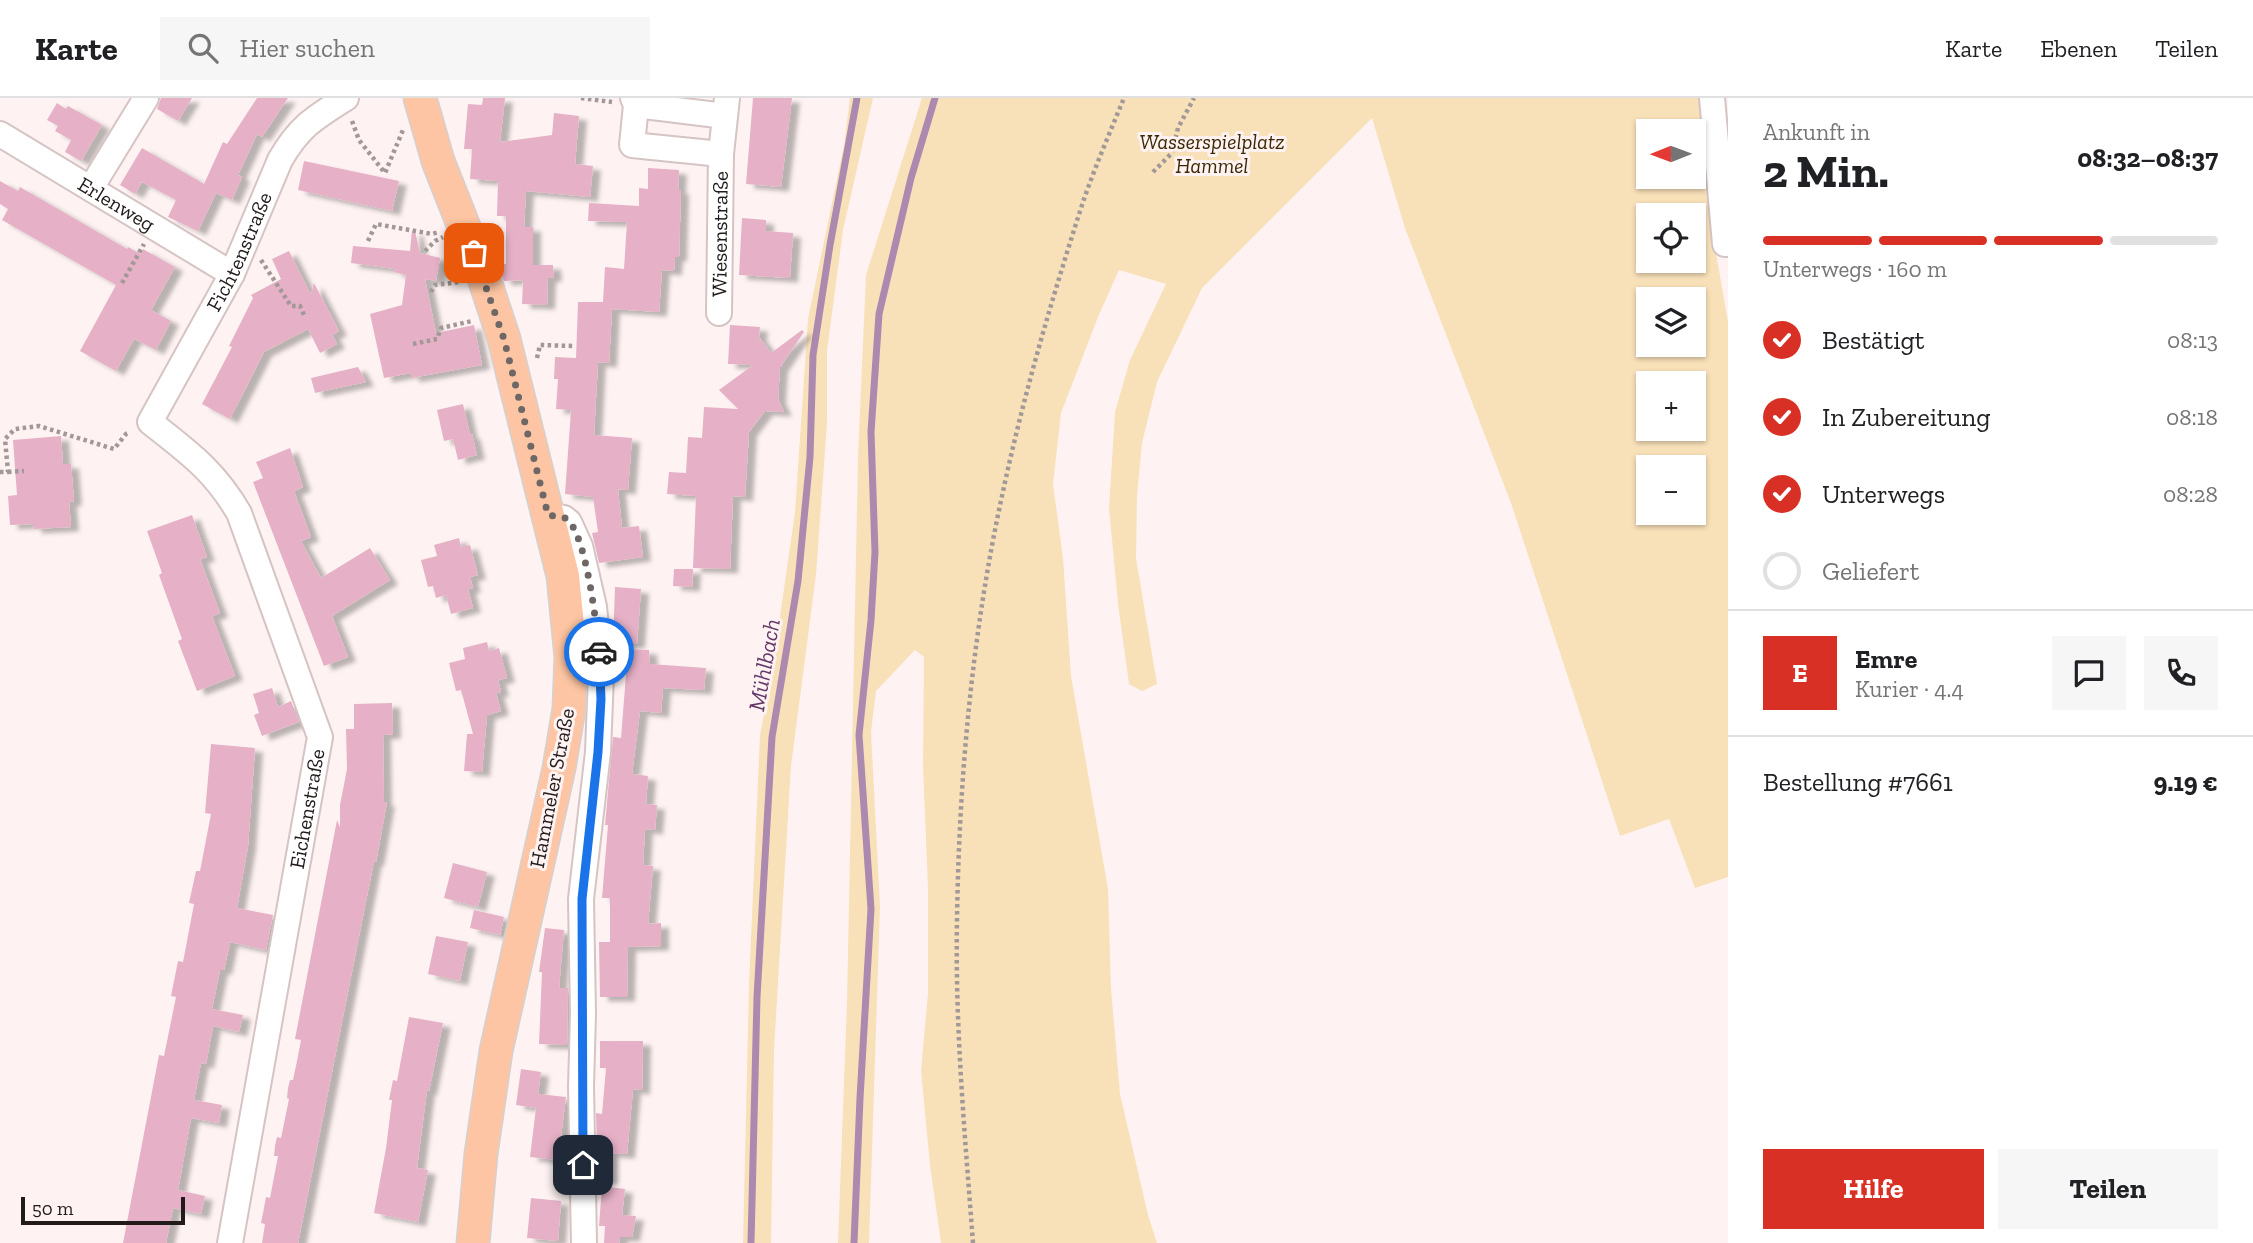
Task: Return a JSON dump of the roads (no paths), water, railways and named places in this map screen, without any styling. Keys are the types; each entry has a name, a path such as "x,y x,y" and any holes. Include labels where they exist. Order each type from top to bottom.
{"main road":[{"name":"Hammeler Straße","path":"413,111 438,161 483,275 504,339 564,576 571,657 569,709 559,768 496,1051 481,1154 473,1243"}],"street":[{"path":"92,188 146,98"},
{"path":"1712,98 1726,244"},
{"name":"Wiesenstraße","path":"719,313 721,154 726,107 635,101 632,145 721,154"},
{"name":"Fichtenstraße","path":"150,422 232,274 280,160 290,144 313,119 349,105"},
{"name":"Erlenweg","path":"0,134 232,274"},
{"name":"Eichenstraße","path":"150,422 203,464 227,493 239,513 320,737 230,1243"},
{"path":"548,515 564,517 580,545 594,607 601,674 598,752 582,899 584,1243"}],"waterway":[{"name":"Mühlbach","path":"751,1243 757,997 772,737 798,581 810,457 813,355 857,98"},
{"path":"854,1243 871,909 859,735 875,552 871,432 879,314 911,178 935,98"}],"park label":[{"name":"Wasserspielplatz Hammel","path":"1212,154"}]}
